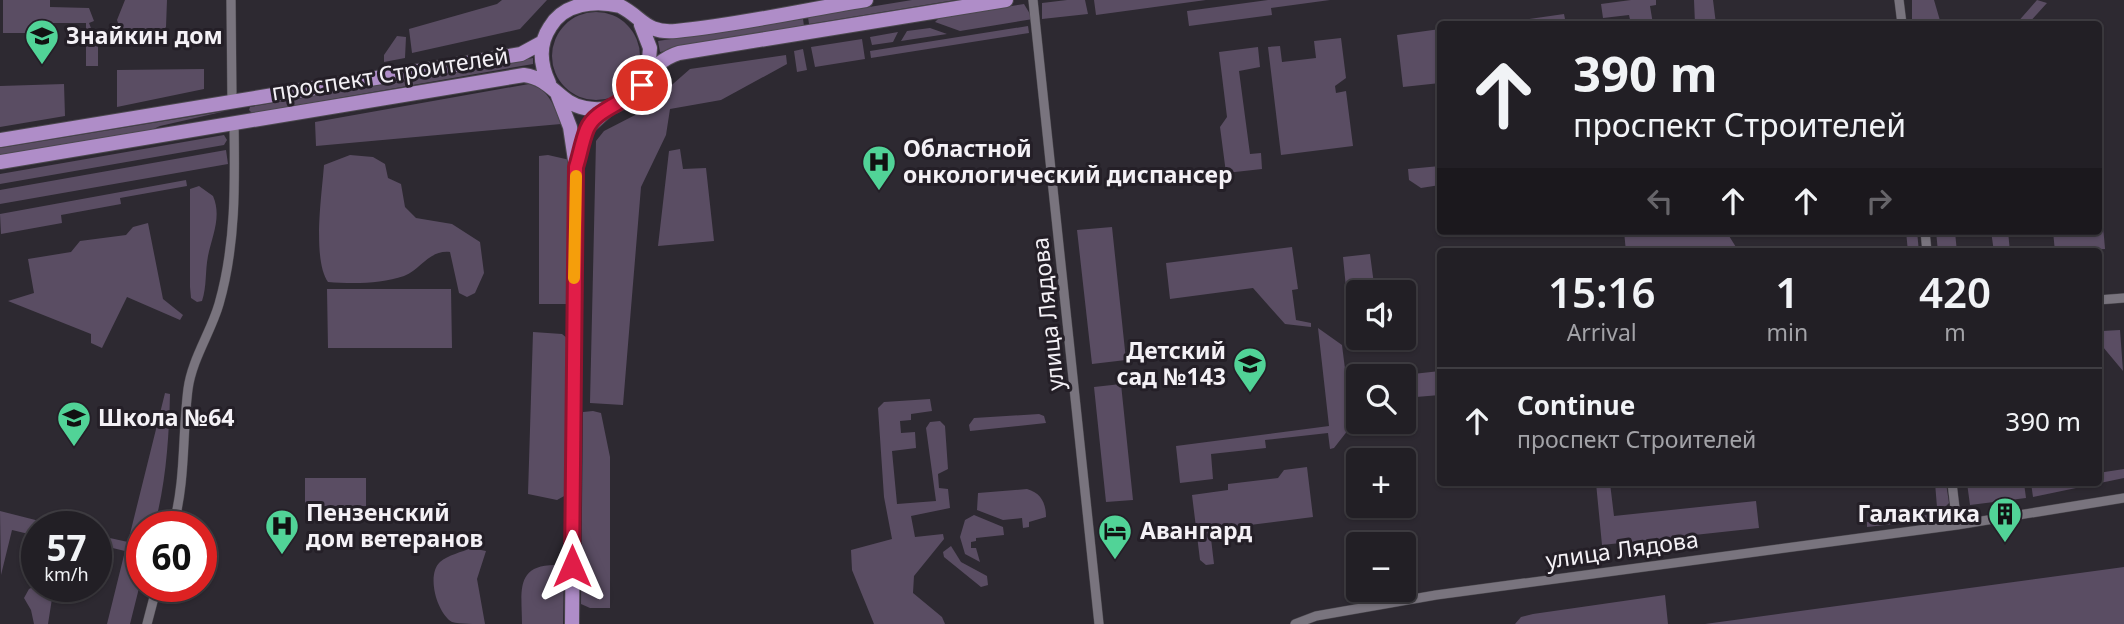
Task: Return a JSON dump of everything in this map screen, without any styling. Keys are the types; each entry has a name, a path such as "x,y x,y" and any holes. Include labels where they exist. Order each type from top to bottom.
{"main road":[{"path":"572,624 576,167 570,127 542,64 543,42 553,21 573,6 584,2 610,1 637,20 674,31 866,0"},
{"path":"576,167 587,128 610,108 633,95 659,61 679,53 1006,0"},
{"path":"637,20 650,48 648,73"},
{"name":"проспект Строителей","path":"0,140 521,54 543,42"},
{"name":"проспект Строителей","path":"0,162 524,75 553,88 582,108 610,108"},
{"path":"232,101 234,123"}],"street":[{"path":"232,0 232,101"},
{"path":"630,0 637,20"},
{"name":"улица Лядова","path":"1033,0 1099,624"},
{"path":"1899,0 1902,21"},
{"path":"177,511 183,489 188,387 219,306 229,267 234,212 234,123"},
{"path":"2102,300 2124,298"},
{"path":"1952,486 1957,525"},
{"name":"улица Лядова","path":"1295,624 1316,616 1434,595 1957,525 2124,498"},
{"path":"147,624 153,602"}],"shaded area":[{"path":"3,0 50,0 50,7 89,8 94,21 89,23 98,46 98,66 86,66 86,23 51,23 51,33 3,33"},
{"path":"125,0 167,0 166,27 150,38 133,37 121,32 117,20"},
{"path":"502,0 547,0 520,29 412,53 409,29 497,4"},
{"path":"912,0 955,0 809,24 808,17"},
{"path":"1085,0 1088,14 1042,19 1042,3"},
{"path":"1094,0 1206,0 1096,15"},
{"path":"1268,0 1330,0 1271,8 1272,15 1189,26 1187,11"},
{"path":"1656,0 1656,5 1650,6 1652,21 1630,21 1629,15 1603,18 1601,4"},
{"path":"1694,0 1713,0 1716,21 1695,21"},
{"path":"1912,0 1934,0 1940,21 1912,21"},
{"path":"2037,0 2047,3 2031,21 2019,21"},
{"path":"1024,4 1033,19 960,31 935,22 940,17"},
{"path":"596,12 613,16 627,25 636,39 640,56 636,73 627,87 613,96 596,100 579,96 565,87 556,73 552,56 556,39 565,25 579,16"},
{"path":"1564,14 1565,21 1523,21"},
{"path":"803,19 804,26 660,52 658,41"},
{"path":"1028,26 1029,33 871,58 870,51"},
{"path":"930,28 947,34 901,41 907,31"},
{"path":"1437,29 1437,83 1403,87 1397,35"},
{"path":"898,32 893,42 872,45 870,37"},
{"path":"397,36 406,37 405,58 384,62 384,55"},
{"path":"1341,38 1346,78 1335,86 1336,93 1346,91 1353,146 1281,155 1268,47 1280,46 1282,62 1316,58 1314,41"},
{"path":"862,39 865,59 815,67 811,47"},
{"path":"1258,47 1260,67 1239,71 1250,154 1261,153 1262,169 1226,173 1220,127 1227,117 1219,52"},
{"path":"803,49 807,70 797,72 794,51"},
{"path":"786,55 787,64 721,100 670,109 666,135 641,187 623,405 590,403 596,141 604,131 641,112 690,69"},
{"path":"533,58 533,64 252,113 249,110 250,107"},
{"path":"204,69 204,89 117,107 117,70"},
{"path":"64,84 65,116 0,127 0,86"},
{"path":"529,84 546,94 561,124 316,146 315,122"},
{"path":"226,111 160,126 147,132 0,155 0,148"},
{"path":"224,135 227,140 224,145 0,184 0,174"},
{"path":"680,149 683,169 706,168 714,241 658,246 669,151"},
{"path":"226,150 228,164 0,204 0,190"},
{"path":"350,155 373,157 385,164 388,178 401,184 405,207 416,218 452,224 480,242 484,273 475,293 467,297 459,293 450,252 436,254 410,273 395,279 366,283 328,282 323,272 319,242 324,165"},
{"path":"548,155 570,160 568,304 539,304 539,156"},
{"path":"1437,166 1437,185 1421,188 1409,180 1408,169"},
{"path":"186,180 187,186 120,198 121,204 61,215 62,223 1,234 0,214"},
{"path":"199,186 213,196 217,211 204,295 202,301 197,302 191,298 190,287 190,189"},
{"path":"2102,213 2105,249 2055,248 2053,235 2102,235"},
{"path":"148,223 163,299 183,315 180,320 127,297 102,348 91,343 91,334 8,301 34,293 28,259 71,252 80,241 126,235 133,227"},
{"path":"1112,227 1126,360 1092,364 1077,230"},
{"path":"1624,235 1728,235 1737,248 1732,248 1626,248"},
{"path":"1906,235 1917,235 1919,248 1908,248"},
{"path":"1936,235 1955,235 1957,248 1938,248"},
{"path":"1992,235 2008,235 2010,248 1993,248"},
{"path":"1292,247 1298,289 1292,290 1296,320 1311,323 1311,327 1285,324 1253,288 1170,299 1166,263"},
{"path":"1370,254 1373,280 1346,280 1346,288 1343,257"},
{"path":"327,289 451,289 452,348 328,348"},
{"path":"1318,328 1342,345 1346,377 1346,433 1334,448 1330,449 1328,433 1265,440 1266,448 1211,454 1213,479 1180,483 1176,446 1329,426"},
{"path":"2120,330 2123,371 2103,347 2102,331"},
{"path":"533,332 562,334 568,339 566,495 557,500 528,494"},
{"path":"1437,371 1437,395 1416,397 1416,374"},
{"path":"1121,384 1133,500 1106,502 1094,387"},
{"path":"165,393 170,394 168,444 158,511 136,511"},
{"path":"930,399 932,411 911,414 911,420 900,421 901,433 915,432 916,448 892,451 897,504 936,501 926,428 930,422 940,421 945,426 948,469 938,474 939,488 948,489 950,508 911,516 915,537 943,534 944,539 914,576 913,593 942,617 945,624 874,624 852,570 851,550 892,539 884,497 878,408 884,402"},
{"path":"583,412 601,413 610,457 610,608 590,608 581,604"},
{"path":"1039,414 1044,416 1046,423 970,431 969,425 974,418"},
{"path":"1307,467 1313,517 1210,530 1214,564 1206,565 1200,560 1192,495 1228,490 1228,484 1278,478 1284,470"},
{"path":"2124,469 2124,478 2102,483 2102,472"},
{"path":"305,478 366,478 366,506 305,506"},
{"path":"1596,486 1610,486 1614,516 1756,501 1759,528 1602,545"},
{"path":"1935,486 1946,486 1949,503 1937,507"},
{"path":"1967,486 2024,486 2026,498 1970,505"},
{"path":"2031,486 2086,486 2033,497"},
{"path":"1027,489 1039,496 1046,512 1046,517 1029,522 1029,527 1023,528 1022,518 1003,520 977,510 978,493"},
{"path":"0,511 21,516 21,532 12,530 1,575"},
{"path":"1944,513 1938,519 1867,527 1867,522"},
{"path":"974,515 1003,527 1004,535 976,538 976,541 971,542 971,548 976,548 980,562 965,554 960,537 965,520"},
{"path":"112,538 126,542 126,602 136,602 130,624 107,624 125,551 112,548"},
{"path":"951,546 961,562 987,576 988,585 981,587 944,557 943,552"},
{"path":"471,548 486,551 477,579 485,624 452,622 442,611 435,594 434,576 440,562"},
{"path":"557,565 564,567 563,624 522,624 522,591 527,575 533,569"},
{"path":"2124,567 2124,624 1705,624"},
{"path":"1665,595 1668,624 1515,624 1521,617 1533,614"},
{"path":"26,602 51,602 48,624 34,624"}],"slow traffic":[{"path":"574,278 576,176"}],"place":[{"name":"Знайкин дом","path":"42,66"},
{"name":"Областной онкологический диспансер","path":"879,192"},
{"name":"Детский сад №143","path":"1250,394"},
{"name":"Школа №64","path":"74,448"},
{"name":"Галактика","path":"2005,544"},
{"name":"Пензенский дом ветеранов","path":"282,556"},
{"name":"Авангард","path":"1115,561"}],"route":[{"path":"572,566 576,167 590,124 599,115 633,95 642,85"}]}
